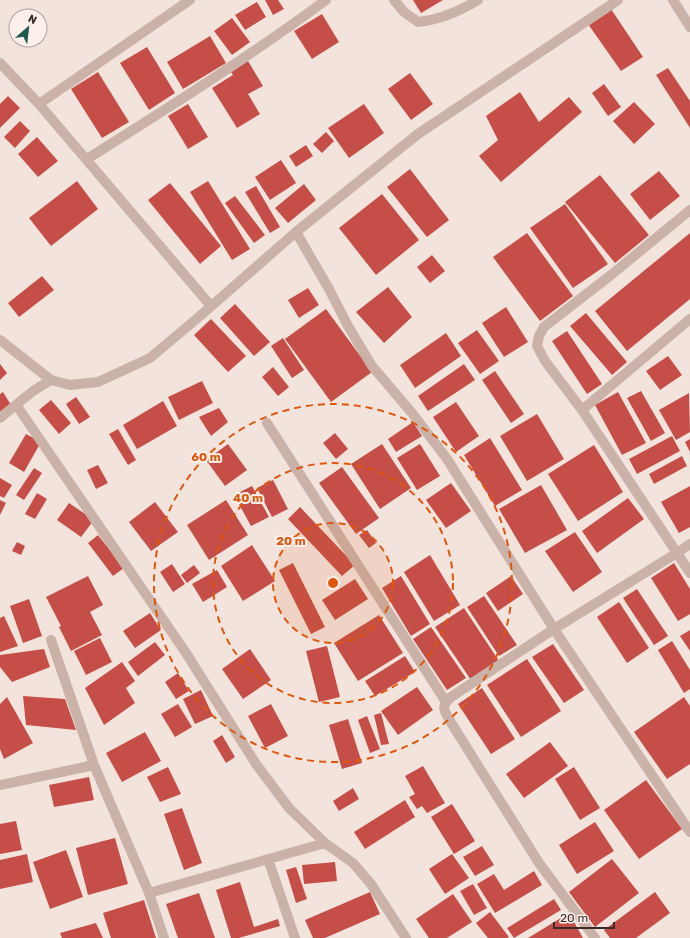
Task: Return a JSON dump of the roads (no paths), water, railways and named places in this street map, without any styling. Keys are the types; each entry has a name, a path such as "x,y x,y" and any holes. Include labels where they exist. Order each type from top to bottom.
{"street":[{"path":"39,104 190,0"},
{"path":"87,159 205,85 326,0"},
{"path":"394,0 404,12 418,22 439,18 469,6 478,0"},
{"path":"0,340 51,380 70,385 98,382 150,358 296,232 418,134 618,0"},
{"path":"673,0 690,27"},
{"path":"0,63 39,104 87,159 211,306"},
{"path":"690,210 611,275 544,327 539,336 537,346 545,361 582,410 690,573"},
{"path":"296,232 372,366 412,413 447,460 554,629 690,832"},
{"path":"582,410 690,320"},
{"path":"0,418 51,380"},
{"path":"17,406 186,653 256,764 289,808 325,843 353,863 371,884 406,938"},
{"path":"267,423 446,702"},
{"path":"595,938 539,863 443,710 446,702 451,697 554,629 690,544"},
{"path":"51,640 94,765 149,894 164,938"},
{"path":"0,785 94,765"},
{"path":"149,894 325,843"},
{"path":"268,859 295,938"}]}
